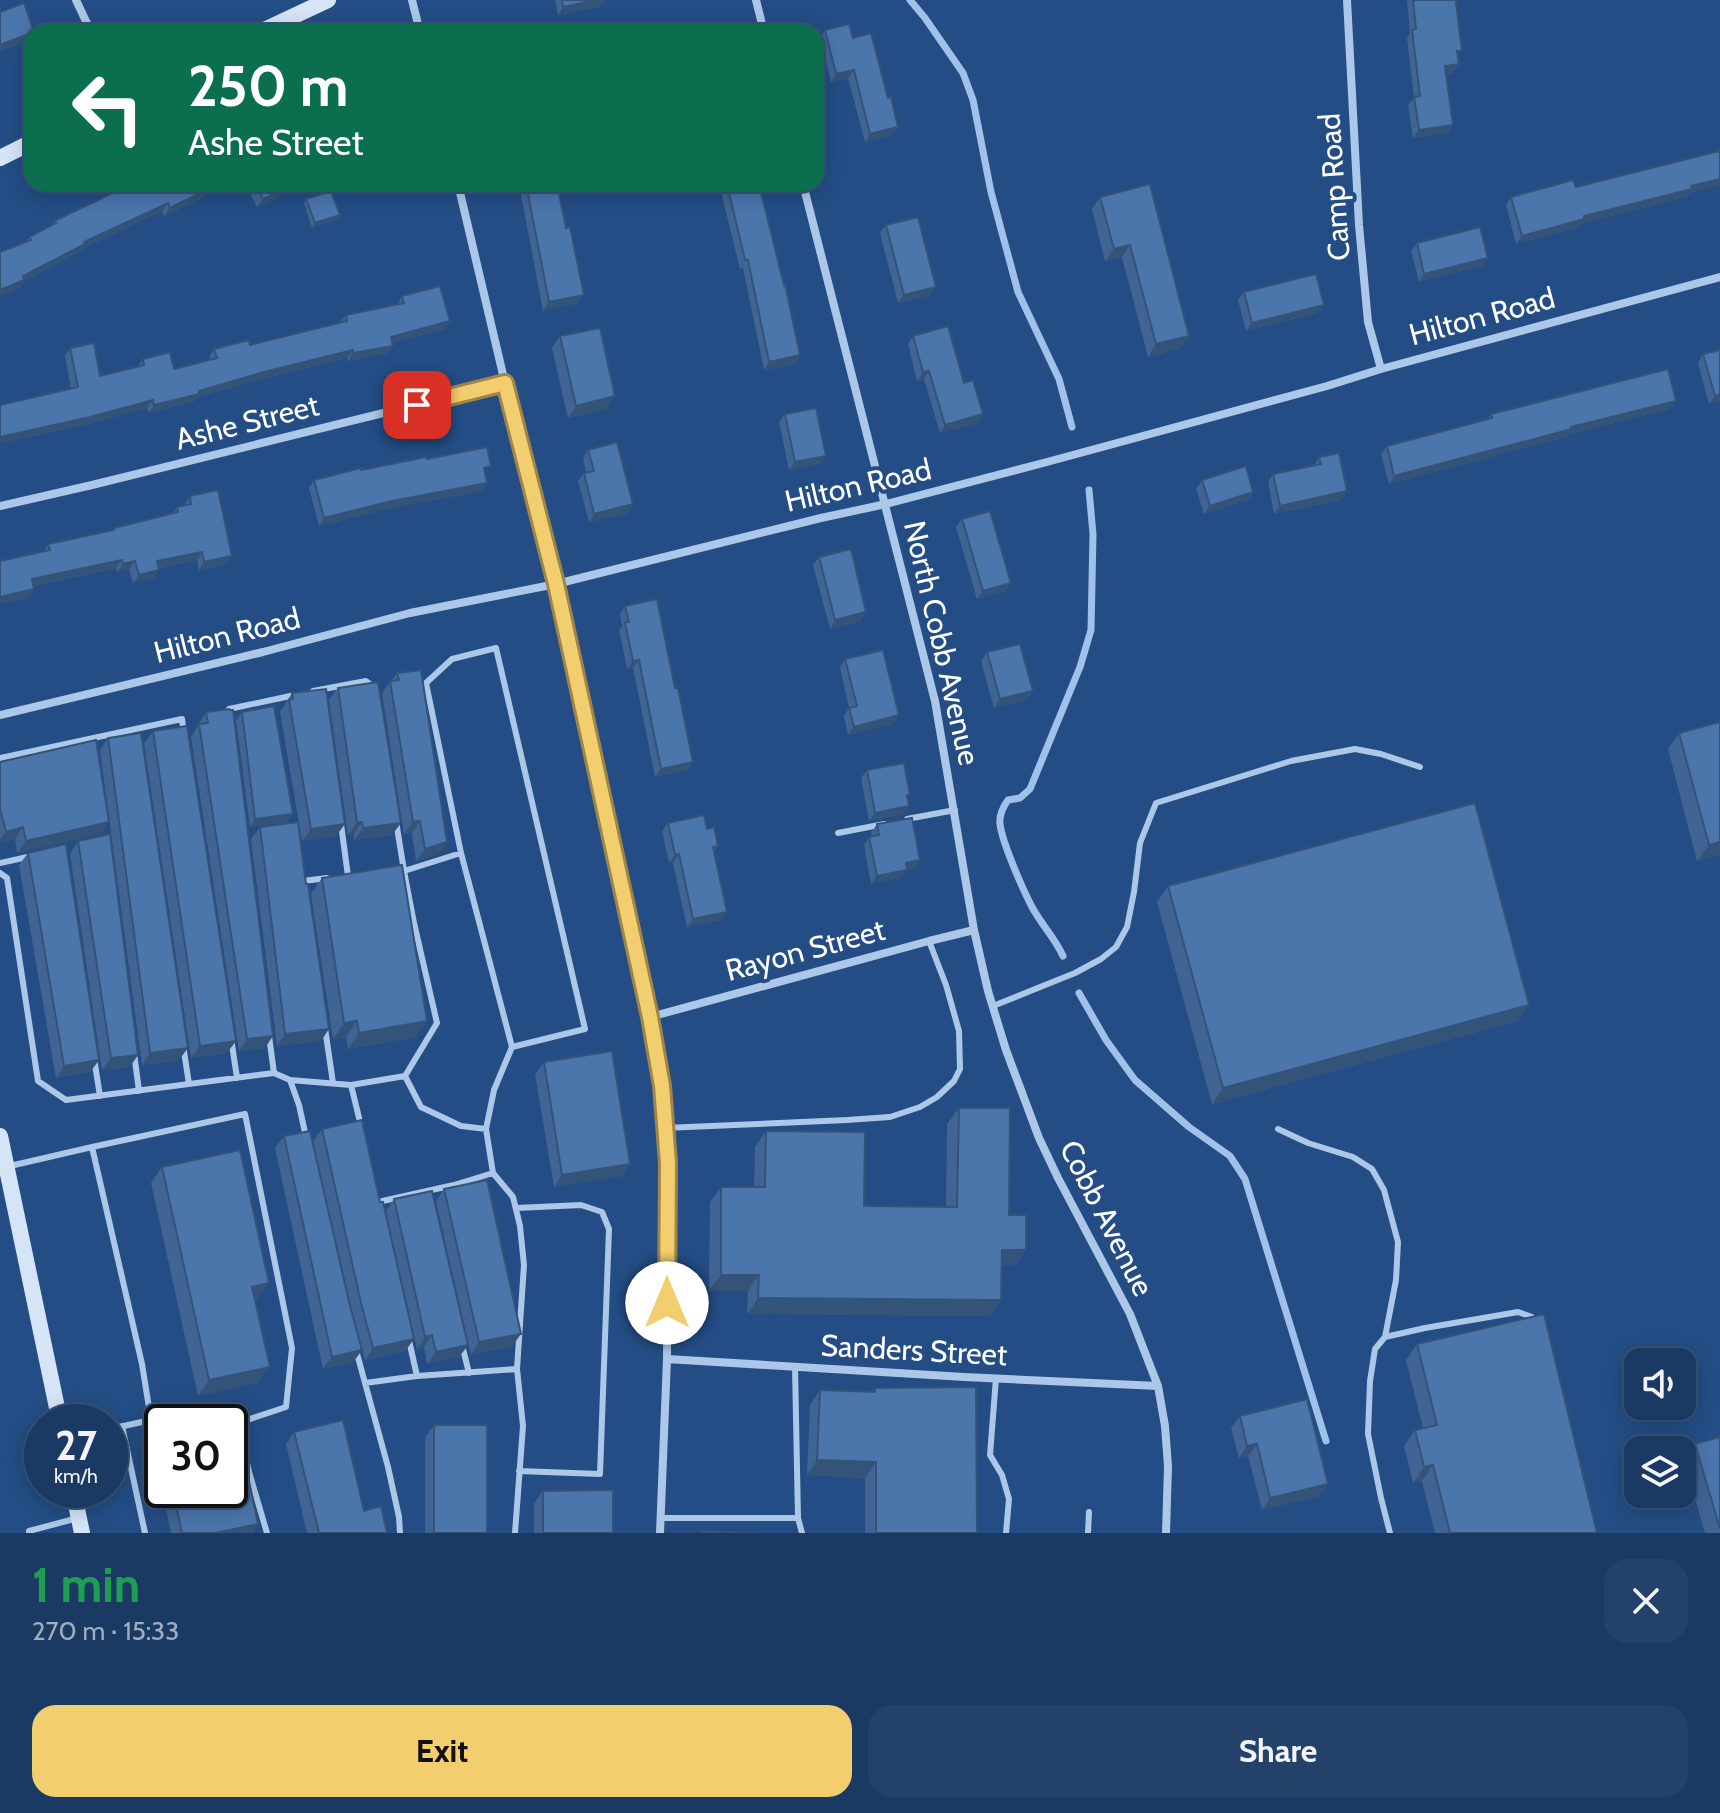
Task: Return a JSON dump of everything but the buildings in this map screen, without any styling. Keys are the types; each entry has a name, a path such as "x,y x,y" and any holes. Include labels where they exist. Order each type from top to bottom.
{"street":[{"path":"76,0 87,24"},
{"path":"277,24 328,0"},
{"path":"412,0 418,24"},
{"path":"756,0 762,24"},
{"name":"Camp Road","path":"1347,0 1359,225 1368,322 1381,369"},
{"path":"0,158 24,146"},
{"path":"460,192 556,584 650,1017 662,1086 668,1163 667,1359 660,1533"},
{"name":"North Cobb Avenue","path":"805,192 935,701 974,930"},
{"name":"Hilton Road","path":"0,715 410,613 556,584 886,504 1720,277"},
{"name":"Ashe Street","path":"0,506 505,383"},
{"name":"Rayon Street","path":"650,1017 974,930"},
{"name":"Cobb Avenue","path":"974,930 1006,1050 1039,1138 1130,1314 1158,1386 1168,1466 1166,1533"},
{"path":"0,1136 7,1167 7,1201 56,1404"},
{"name":"Sanders Street","path":"667,1359 1158,1386"}],"lane":[{"path":"512,1047 585,1029 496,648 452,659 426,683 461,853 512,1047 494,1090 486,1129 493,1173 513,1197 524,1265 517,1369 523,1426 515,1533"},
{"path":"231,725 229,709 366,681 375,688 377,703"},
{"path":"322,690 324,705"},
{"path":"272,700 274,714"},
{"path":"0,758 182,719 184,735"},
{"path":"136,729 138,744"},
{"path":"92,738 94,753"},
{"path":"993,1006 1075,973 1116,947 1127,927 1140,843 1156,803 1291,761 1355,749 1420,767"},
{"path":"0,873 7,878 38,1081 66,1100 274,1073 290,1080 351,1085 405,1076 437,1023 414,923 395,810"},
{"path":"838,833 955,810"},
{"path":"339,814 348,876"},
{"path":"390,872 404,871 461,853"},
{"path":"0,863 38,854"},
{"path":"301,868 305,897"},
{"path":"303,881 362,874"},
{"path":"664,1128 890,1117 920,1107 937,1097 954,1081 960,1069 959,1031 929,941"},
{"path":"324,1021 333,1083"},
{"path":"268,1028 274,1073"},
{"path":"230,1031 237,1078"},
{"path":"182,1037 189,1084"},
{"path":"133,1043 139,1091"},
{"path":"93,1049 100,1096"},
{"path":"405,1076 421,1107 461,1126 486,1129"},
{"path":"290,1080 309,1150"},
{"path":"351,1085 361,1129"},
{"path":"7,1167 245,1114 292,1348 286,1407 248,1419"},
{"path":"1278,1129 1308,1143 1353,1157 1372,1169 1384,1190 1398,1242 1396,1280 1385,1337 1375,1349 1368,1434 1390,1533"},
{"path":"92,1147 148,1404"},
{"path":"378,1202 493,1173"},
{"path":"374,1187 381,1217"},
{"path":"427,1190 430,1206"},
{"path":"516,1208 581,1205 602,1212 609,1229 600,1474 519,1471"},
{"path":"1385,1337 1518,1312 1532,1317 1542,1333"},
{"path":"407,1332 417,1376"},
{"path":"462,1342 469,1373"},
{"path":"354,1344 388,1467 400,1533"},
{"path":"795,1367 798,1518 802,1533"},
{"path":"365,1383 517,1369"},
{"path":"996,1378 990,1455 1002,1475 1009,1499 1006,1533"},
{"path":"128,1454 145,1533"},
{"path":"248,1469 267,1533"},
{"path":"1088,1533 1089,1512"},
{"path":"661,1518 798,1518"},
{"path":"29,1533 80,1526"}],"waterway":[{"path":"910,0 963,73 973,100 991,192 1018,292 1059,379 1072,427"},
{"path":"1063,956 1023,889 1000,821 1008,800 1020,798 1030,789 1080,667 1091,630 1093,534 1089,490"},
{"path":"1079,993 1106,1040 1135,1080 1189,1127 1230,1156 1245,1179 1326,1441"}],"route":[{"path":"417,405 505,383 556,584 650,1017 662,1086 668,1163 667,1303"}]}
